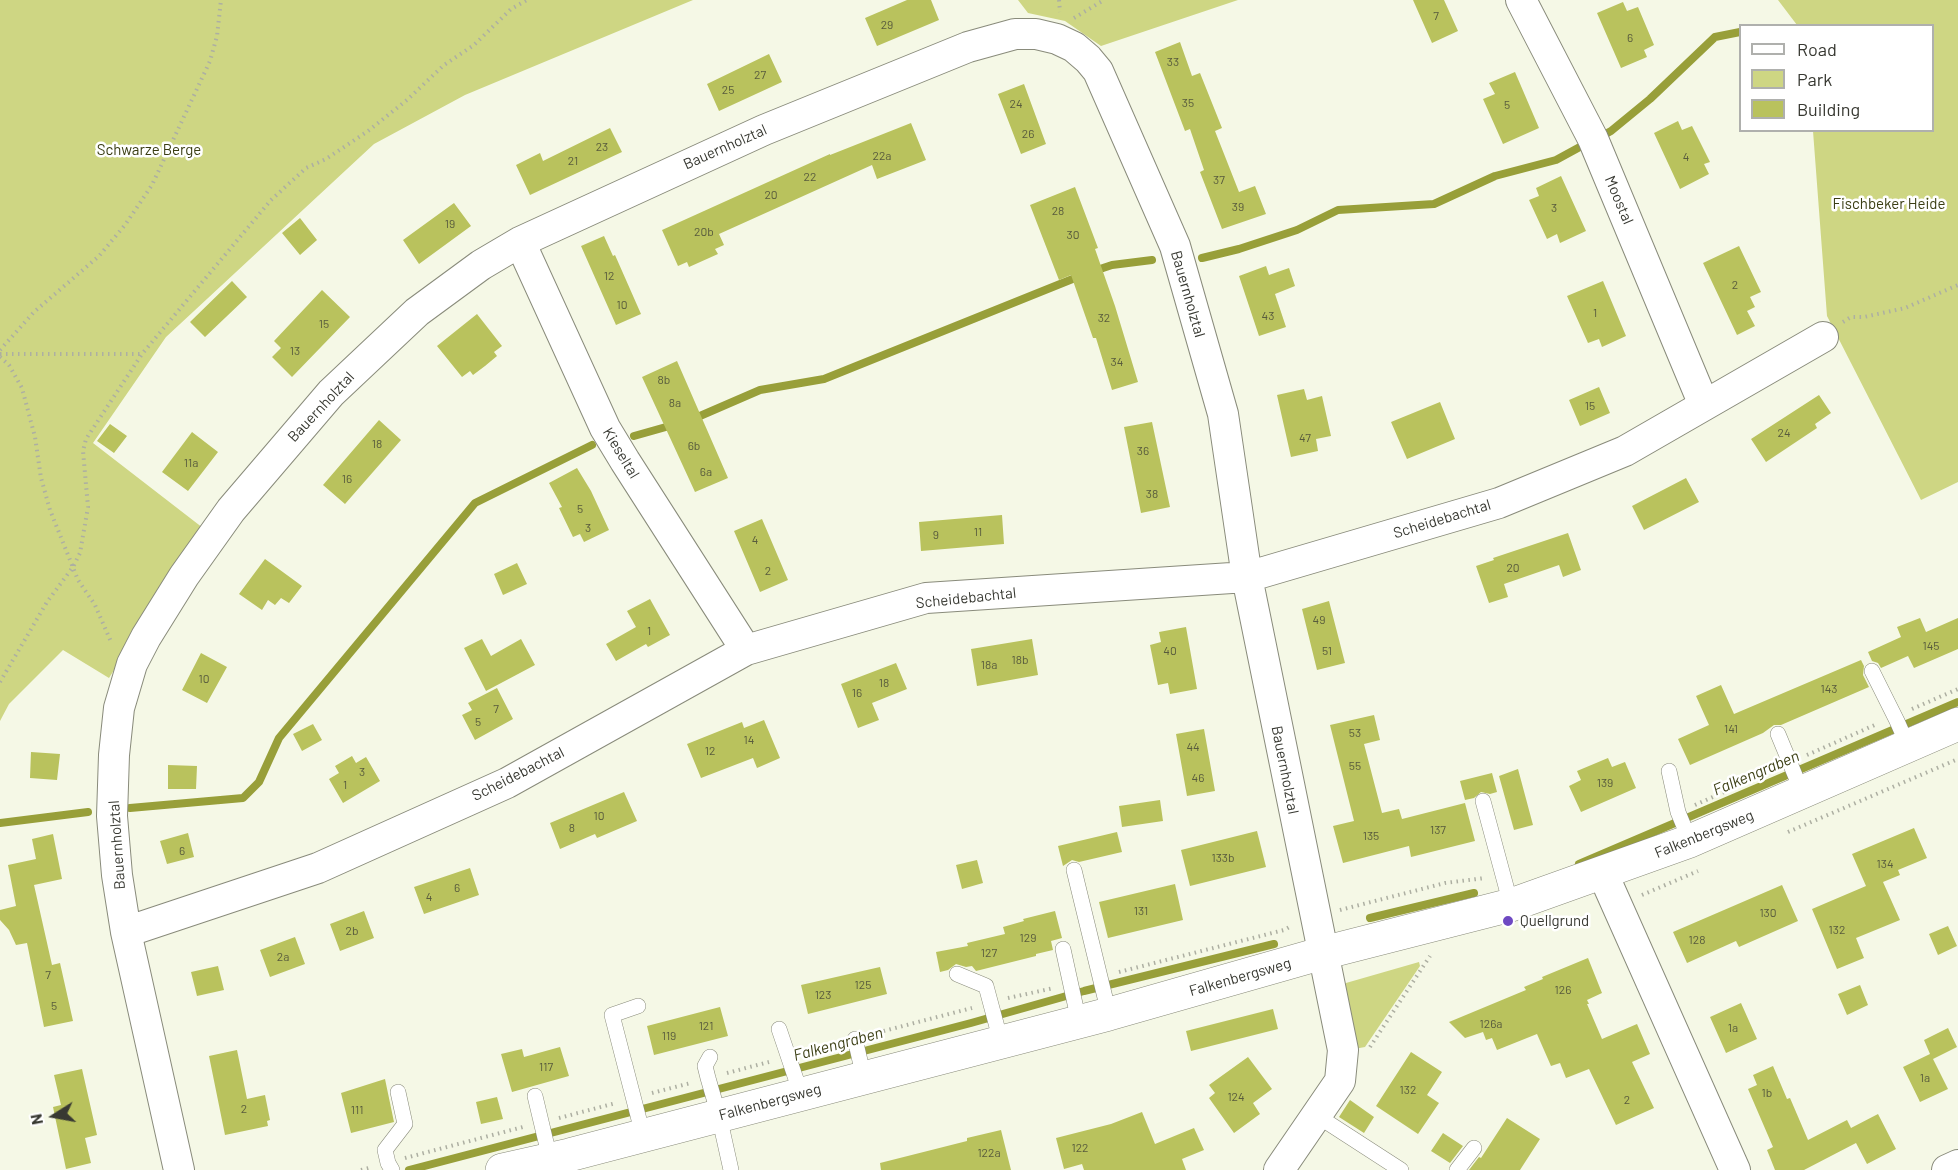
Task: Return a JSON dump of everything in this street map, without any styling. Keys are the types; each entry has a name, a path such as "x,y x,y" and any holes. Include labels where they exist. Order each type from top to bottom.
{"street":[{"name":"Moostal","path":"1521,0 1593,139 1704,405"},
{"name":"Bauernholztal","path":"179,1170 126,932 117,875 112,816 114,755 119,708 132,664 184,576 231,510 330,393 417,312 480,265 520,242 764,130 968,47 1015,34 1036,34 1057,39 1074,47 1098,71 1175,246 1223,414 1247,577 1343,1050 1340,1081"},
{"name":"Kieseltal","path":"520,242 605,428 746,650"},
{"name":"Scheidebachtal","path":"126,932 318,868 497,787 746,650 926,598 1247,577 1499,502 1625,451 1823,337"},
{"name":"Falkenbergsweg","path":"502,1170 544,1158 637,1113 1088,995 1323,953 1443,922 1507,891 1603,874 1683,824 1901,729 1958,724"},
{"path":"1603,874 1735,1170"},
{"path":"1279,1170 1340,1081"},
{"path":"1947,1170 1958,1165"}],"lane":[{"path":"1872,671 1901,729"},
{"path":"1778,734 1795,776"},
{"path":"1670,771 1683,824"},
{"path":"1483,801 1507,891"},
{"path":"1074,870 1088,995"},
{"path":"1063,949 1088,995"},
{"path":"957,974 986,986 995,1019"},
{"path":"637,1113 612,1015 638,1006"},
{"path":"779,1029 792,1073"},
{"path":"710,1057 705,1066 731,1170"},
{"path":"390,1166 385,1150 405,1124 398,1092"},
{"path":"535,1096 543,1125 544,1158"},
{"path":"1316,1115 1401,1170"},
{"path":"1457,1170 1474,1148"}],"path":[{"path":"0,354 34,312 99,256 125,225 152,185 210,62 217,36 221,0"},
{"path":"0,682 46,603 73,567 80,553 88,507 82,451 86,440 142,354 271,200 306,168 326,159 368,131 407,100 444,65 474,45 511,9 527,0"},
{"path":"1070,21 1104,0"},
{"path":"1823,337 1838,329 1851,317 1864,317 1905,308 1958,285"},
{"path":"0,354 142,354"},
{"path":"0,354 22,388 33,427 41,478 50,510 78,580 94,605 112,645 132,664"},
{"path":"1683,824 1901,729 1958,689"},
{"path":"361,1170 390,1166 543,1125 637,1113 1088,995 1284,930 1314,912 1346,910 1445,883 1507,891"},
{"path":"1340,1081 1354,1071 1432,954 1443,922"}],"green space":[{"name":"Schwarze Berge","path":"0,0 693,0 465,95 374,144 166,337 93,443 203,528 109,678 63,650 9,704 0,721"},
{"path":"1018,0 1238,0 1101,46 1065,21 1028,13"},
{"name":"Fischbeker Heide","path":"1778,0 1958,0 1958,482 1921,500 1827,316 1813,132 1934,132 1934,24 1796,24"},
{"path":"1419,962 1420,966 1365,1047 1354,1049 1343,989 1346,983"}],"building":[{"path":"907,0 931,0 939,20 877,46 865,18"},
{"path":"1413,0 1444,0 1458,31 1432,43"},
{"path":"1623,2 1627,11 1638,7 1654,45 1644,50 1647,57 1621,68 1597,13"},
{"path":"1180,42 1192,76 1200,73 1222,128 1215,131 1239,192 1255,186 1266,214 1222,229 1200,172 1204,170 1190,129 1185,131 1155,52"},
{"path":"769,54 782,82 719,111 707,84"},
{"path":"1515,72 1539,128 1503,144 1483,99 1495,94 1489,83"},
{"path":"1024,84 1046,144 1021,154 998,94"},
{"path":"1678,121 1682,130 1692,126 1710,162 1704,164 1709,174 1680,189 1654,133"},
{"path":"911,123 926,160 877,179 872,165 719,234 724,245 715,249 718,254 689,267 687,262 678,266 662,230 830,154"},
{"path":"610,128 622,152 530,195 516,165 540,153 543,161"},
{"path":"1561,176 1586,231 1560,243 1557,234 1547,239 1529,200 1539,196 1536,188"},
{"path":"1075,187 1098,248 1095,249 1138,382 1112,390 1096,338 1093,338 1071,275 1059,280 1030,205"},
{"path":"454,203 471,226 419,264 403,240"},
{"path":"300,218 317,240 300,255 282,233"},
{"path":"604,236 641,314 616,325 581,246"},
{"path":"1739,246 1761,292 1750,297 1755,307 1747,311 1755,326 1737,335 1703,263"},
{"path":"1266,266 1269,275 1289,268 1295,286 1275,294 1286,327 1259,336 1239,276"},
{"path":"232,281 247,297 205,337 190,322"},
{"path":"1603,281 1626,336 1602,347 1599,339 1588,343 1567,296"},
{"path":"322,290 350,317 292,377 272,357 281,348 274,341"},
{"path":"477,314 502,346 494,352 497,356 485,366 473,375 470,371 462,377 437,346"},
{"path":"677,361 728,478 695,492 642,377"},
{"path":"1599,387 1610,413 1580,426 1569,400"},
{"path":"1304,389 1307,400 1322,396 1331,436 1316,439 1318,451 1291,457 1277,395"},
{"path":"1819,395 1831,413 1815,424 1817,428 1766,462 1751,439"},
{"path":"1440,402 1455,439 1407,459 1391,422"},
{"path":"379,420 401,440 345,504 323,485"},
{"path":"1152,422 1170,507 1141,513 1124,427"},
{"path":"110,424 127,436 114,453 97,441"},
{"path":"192,432 218,452 188,491 162,472"},
{"path":"577,468 591,491 609,530 584,542 580,534 573,537 559,508 562,507 549,483"},
{"path":"1686,478 1699,502 1644,530 1632,506"},
{"path":"1002,515 1004,544 921,551 919,522"},
{"path":"762,519 788,580 760,592 734,531"},
{"path":"1568,533 1581,570 1563,577 1559,565 1504,584 1508,597 1489,603 1476,566"},
{"path":"265,559 302,586 289,603 281,598 275,605 268,600 262,610 239,594"},
{"path":"517,563 527,584 503,595 494,574"},
{"path":"650,599 670,635 648,647 646,644 616,661 606,644 636,627 627,611"},
{"path":"1329,601 1345,663 1317,670 1302,609"},
{"path":"1920,618 1926,632 1958,618 1958,649 1914,668 1908,656 1881,668 1878,663 1872,661 1868,652 1901,637 1897,627"},
{"path":"1186,627 1197,689 1170,694 1168,683 1158,685 1150,645 1161,642 1159,632"},
{"path":"482,639 491,656 521,639 535,665 486,691 464,648"},
{"path":"1032,639 1038,675 977,686 971,649"},
{"path":"201,653 227,667 207,703 182,690"},
{"path":"1861,660 1864,666 1863,675 1869,687 1781,725 1774,725 1763,733 1690,765 1678,739 1709,725 1696,696 1721,685 1734,714"},
{"path":"896,663 907,689 872,703 879,720 858,728 841,684"},
{"path":"497,688 513,719 475,740 462,715 472,710 468,703"},
{"path":"1374,715 1380,740 1364,744 1382,813 1399,809 1402,819 1465,803 1475,841 1411,857 1409,846 1343,863 1333,826 1354,821 1330,725"},
{"path":"764,720 780,758 757,768 753,758 701,778 687,744 742,722 744,728"},
{"path":"313,724 322,740 302,751 293,734"},
{"path":"1204,729 1215,791 1187,796 1176,734"},
{"path":"31,752 60,754 57,780 30,778"},
{"path":"352,756 356,763 366,757 380,781 343,803 329,779 339,773 335,766"},
{"path":"1608,758 1612,767 1625,762 1636,788 1581,812 1569,786 1581,780 1577,771"},
{"path":"168,765 197,766 196,789 168,789"},
{"path":"1518,769 1533,825 1514,830 1499,776"},
{"path":"1492,773 1497,792 1490,794 1481,792 1474,798 1465,800 1460,781"},
{"path":"624,792 637,821 597,838 595,834 560,849 550,823"},
{"path":"1160,800 1163,821 1122,827 1119,806"},
{"path":"1914,828 1927,858 1898,870 1900,875 1883,882 1900,920 1856,938 1864,958 1837,969 1812,909 1866,886 1852,854"},
{"path":"1257,831 1266,867 1190,886 1181,850"},
{"path":"1117,832 1122,852 1079,862 1072,860 1063,866 1058,846"},
{"path":"188,833 194,857 167,864 160,841"},
{"path":"53,834 62,879 34,885 52,965 60,963 73,1021 44,1027 27,943 16,945 9,930 0,920 0,910 16,906 8,865 36,859 32,839"},
{"path":"977,860 983,883 962,889 956,865"},
{"path":"470,868 479,895 424,914 414,887"},
{"path":"1175,884 1183,920 1108,938 1099,902"},
{"path":"1782,885 1798,921 1739,947 1736,941 1687,963 1673,932"},
{"path":"364,911 374,938 340,951 330,924"},
{"path":"1055,911 1062,938 1051,941 1053,950 976,971 972,966 956,964 940,972 936,952 968,946 967,943 1005,934 1003,927"},
{"path":"1948,926 1957,946 1938,955 1929,934"},
{"path":"295,937 305,964 270,977 260,950"},
{"path":"1588,958 1602,993 1587,1000 1589,1004 1587,1004 1602,1039 1637,1024 1650,1054 1632,1062 1654,1108 1616,1125 1589,1069 1566,1078 1560,1063 1551,1066 1537,1034 1497,1050 1492,1038 1486,1040 1483,1032 1465,1038 1449,1022 1526,990 1524,987 1543,979 1542,977"},
{"path":"218,966 224,990 197,996 191,972"},
{"path":"880,967 887,994 808,1014 801,985"},
{"path":"1860,985 1868,1005 1847,1015 1838,994"},
{"path":"1741,1003 1757,1039 1726,1053 1710,1017"},
{"path":"720,1007 728,1036 654,1055 647,1026"},
{"path":"1273,1009 1278,1029 1191,1051 1186,1031"},
{"path":"1948,1028 1957,1047 1933,1059 1948,1089 1920,1102 1903,1067 1930,1054 1924,1040"},
{"path":"560,1047 569,1076 512,1092 501,1054 522,1049 524,1057"},
{"path":"237,1050 247,1099 265,1095 270,1120 267,1121 268,1126 225,1135 209,1056"},
{"path":"1411,1052 1442,1072 1427,1095 1439,1103 1418,1134 1376,1106"},
{"path":"1248,1057 1272,1089 1253,1103 1260,1114 1234,1133 1209,1098 1215,1093 1209,1085"},
{"path":"1773,1066 1808,1140 1847,1120 1851,1128 1878,1114 1896,1149 1867,1164 1856,1143 1804,1170 1775,1170 1767,1150 1773,1147 1748,1089 1757,1085 1753,1075"},
{"path":"82,1069 97,1135 85,1138 91,1163 66,1169 53,1107 61,1105 54,1075"},
{"path":"385,1079 394,1122 351,1133 341,1093"},
{"path":"497,1097 503,1119 481,1124 476,1102"},
{"path":"1350,1100 1374,1117 1364,1133 1339,1117"},
{"path":"1142,1112 1155,1144 1194,1128 1204,1150 1182,1159 1186,1170 1084,1170 1082,1164 1064,1169 1056,1138 1111,1124"},
{"path":"1507,1118 1540,1139 1520,1170 1469,1170 1479,1157 1481,1158"},
{"path":"1001,1130 1011,1170 881,1170 880,1163"},
{"path":"1443,1133 1463,1146 1450,1163 1431,1151"}],"waterway":[{"path":"1600,137 1611,131 1650,99 1715,37 1739,32"},
{"path":"1202,258 1239,249 1297,230 1338,210 1434,204 1495,176 1556,160 1589,142"},
{"path":"1094,271 1112,265 1152,260"},
{"path":"693,419 760,390 824,379 1080,276"},
{"path":"634,436 673,425"},
{"path":"130,808 243,798 259,782 279,738 475,503 592,445"},
{"name":"Falkengraben","path":"1579,864 1958,702"},
{"path":"0,823 88,812"},
{"name":"Falkengraben","path":"1370,918 1474,893"},
{"name":"Falkengraben","path":"409,1170 971,1023 1084,991 1274,944"}],"place":[{"name":"Quellgrund","path":"1508,921"}]}
